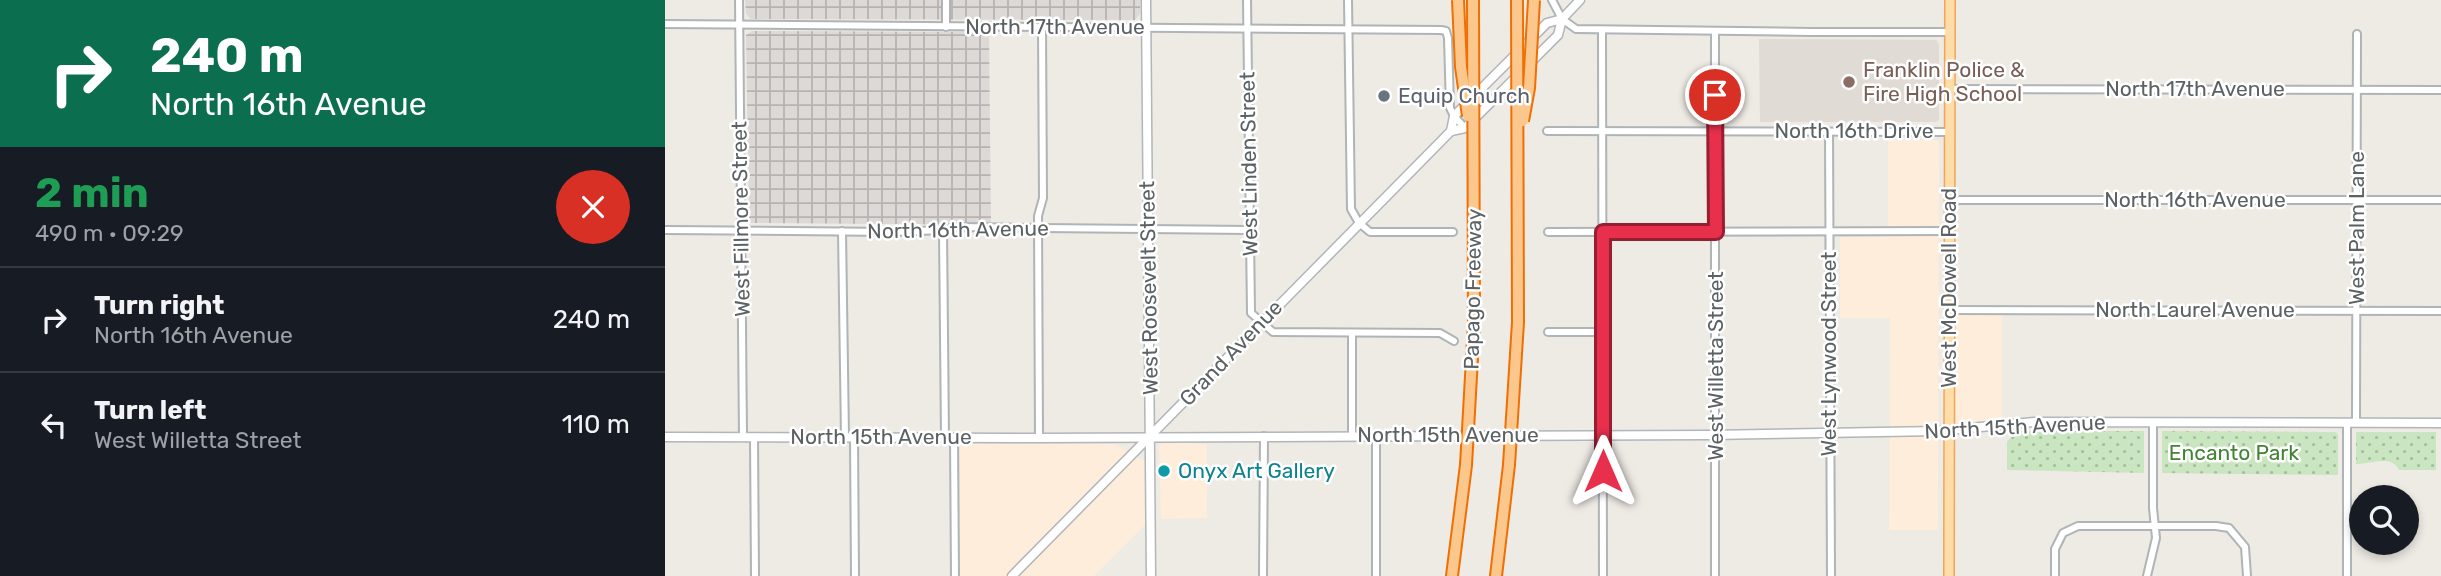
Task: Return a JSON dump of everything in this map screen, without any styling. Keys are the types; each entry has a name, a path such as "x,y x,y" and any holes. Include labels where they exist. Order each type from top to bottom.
{"highway":[{"path":"1458,0 1461,67 1474,164"},
{"name":"Papago Freeway","path":"1454,576 1466,465 1474,337 1473,0"},
{"name":"Papago Freeway","path":"1496,576 1509,465 1518,322 1517,0"},
{"path":"1518,151 1529,88 1534,0"}],"main road":[{"name":"West McDowell Road","path":"1949,576 1950,0"}],"street":[{"name":"West Fillmore Street","path":"739,0 743,437"},
{"path":"946,0 946,27"},
{"name":"West Roosevelt Street","path":"1146,0 1151,576"},
{"name":"West Linden Street","path":"1247,0 1251,313 1261,324"},
{"path":"1347,0 1351,209 1359,223 1370,232 1453,232"},
{"path":"1552,0 1562,19 1576,29 1950,32"},
{"path":"1562,19 1548,23 1454,116 1451,131 1465,128 1558,35 1562,19 1580,0"},
{"name":"North 17th Avenue","path":"665,24 1446,31 1450,108 1454,116"},
{"path":"1039,438 1038,216 1043,198 1042,27"},
{"path":"1602,30 1603,576"},
{"name":"West Willetta Street","path":"1715,31 1716,576"},
{"name":"West Palm Lane","path":"2347,576 2357,311 2357,34"},
{"name":"North 17th Avenue","path":"1949,89 2441,90"},
{"path":"1454,116 1465,128"},
{"name":"Grand Avenue","path":"1012,576 1451,131"},
{"name":"North 16th Drive","path":"1548,131 1949,132"},
{"name":"West Lynwood Street","path":"1829,132 1831,576"},
{"name":"North 16th Avenue","path":"1950,200 2441,200"},
{"name":"North 16th Avenue","path":"665,230 943,230 954,227 1250,230"},
{"path":"943,230 955,576"},
{"path":"842,231 855,576"},
{"path":"1548,232 1950,231"},
{"name":"North Laurel Avenue","path":"1949,310 2441,311"},
{"path":"1261,324 1273,332 1440,333 1454,341"},
{"path":"1548,332 1602,332"},
{"path":"1352,333 1352,435"},
{"name":"North 15th Avenue","path":"665,437 1716,435 1948,430 2034,422 2441,424"},
{"path":"2147,576 2154,552 2153,422"},
{"path":"1376,435 1376,576"},
{"path":"1263,576 1264,436"},
{"path":"754,437 755,576"},
{"path":"2055,576 2055,549 2063,533 2078,526 2229,528 2245,547 2246,576"}],"shaded area":[{"path":"745,0 1140,0 1140,14 1135,20 751,19 746,14"},
{"path":"752,31 989,32 991,225 749,223 746,35"},
{"name":"Franklin Police & Fire High School","path":"1759,39 1936,40 1939,44 1939,120 1760,122"},
{"path":"1888,140 1939,142 1938,530 1889,530 1890,318 1840,318 1840,237 1888,237"},
{"path":"1949,310 2002,310 2002,424 1948,430"},
{"path":"1163,442 1207,444 1207,518 1161,519 1159,446"},
{"path":"960,444 1115,444 1146,462 1146,524 1094,576 960,576"}],"green space":[{"name":"Encanto Park","path":"2019,431 2144,431 2144,473 2007,470 2007,441"},
{"name":"Encanto Park","path":"2162,431 2336,432 2338,475 2162,473"},
{"name":"Encanto Park","path":"2356,432 2436,432 2436,470 2399,470 2392,462 2387,461 2356,464"}],"place":[{"name":"Franklin Police & Fire High School","path":"1849,82"},
{"name":"Equip Church","path":"1384,96"},
{"name":"Onyx Art Gallery","path":"1164,471"}],"route":[{"path":"1603,471 1603,232 1716,232 1715,95"}]}
